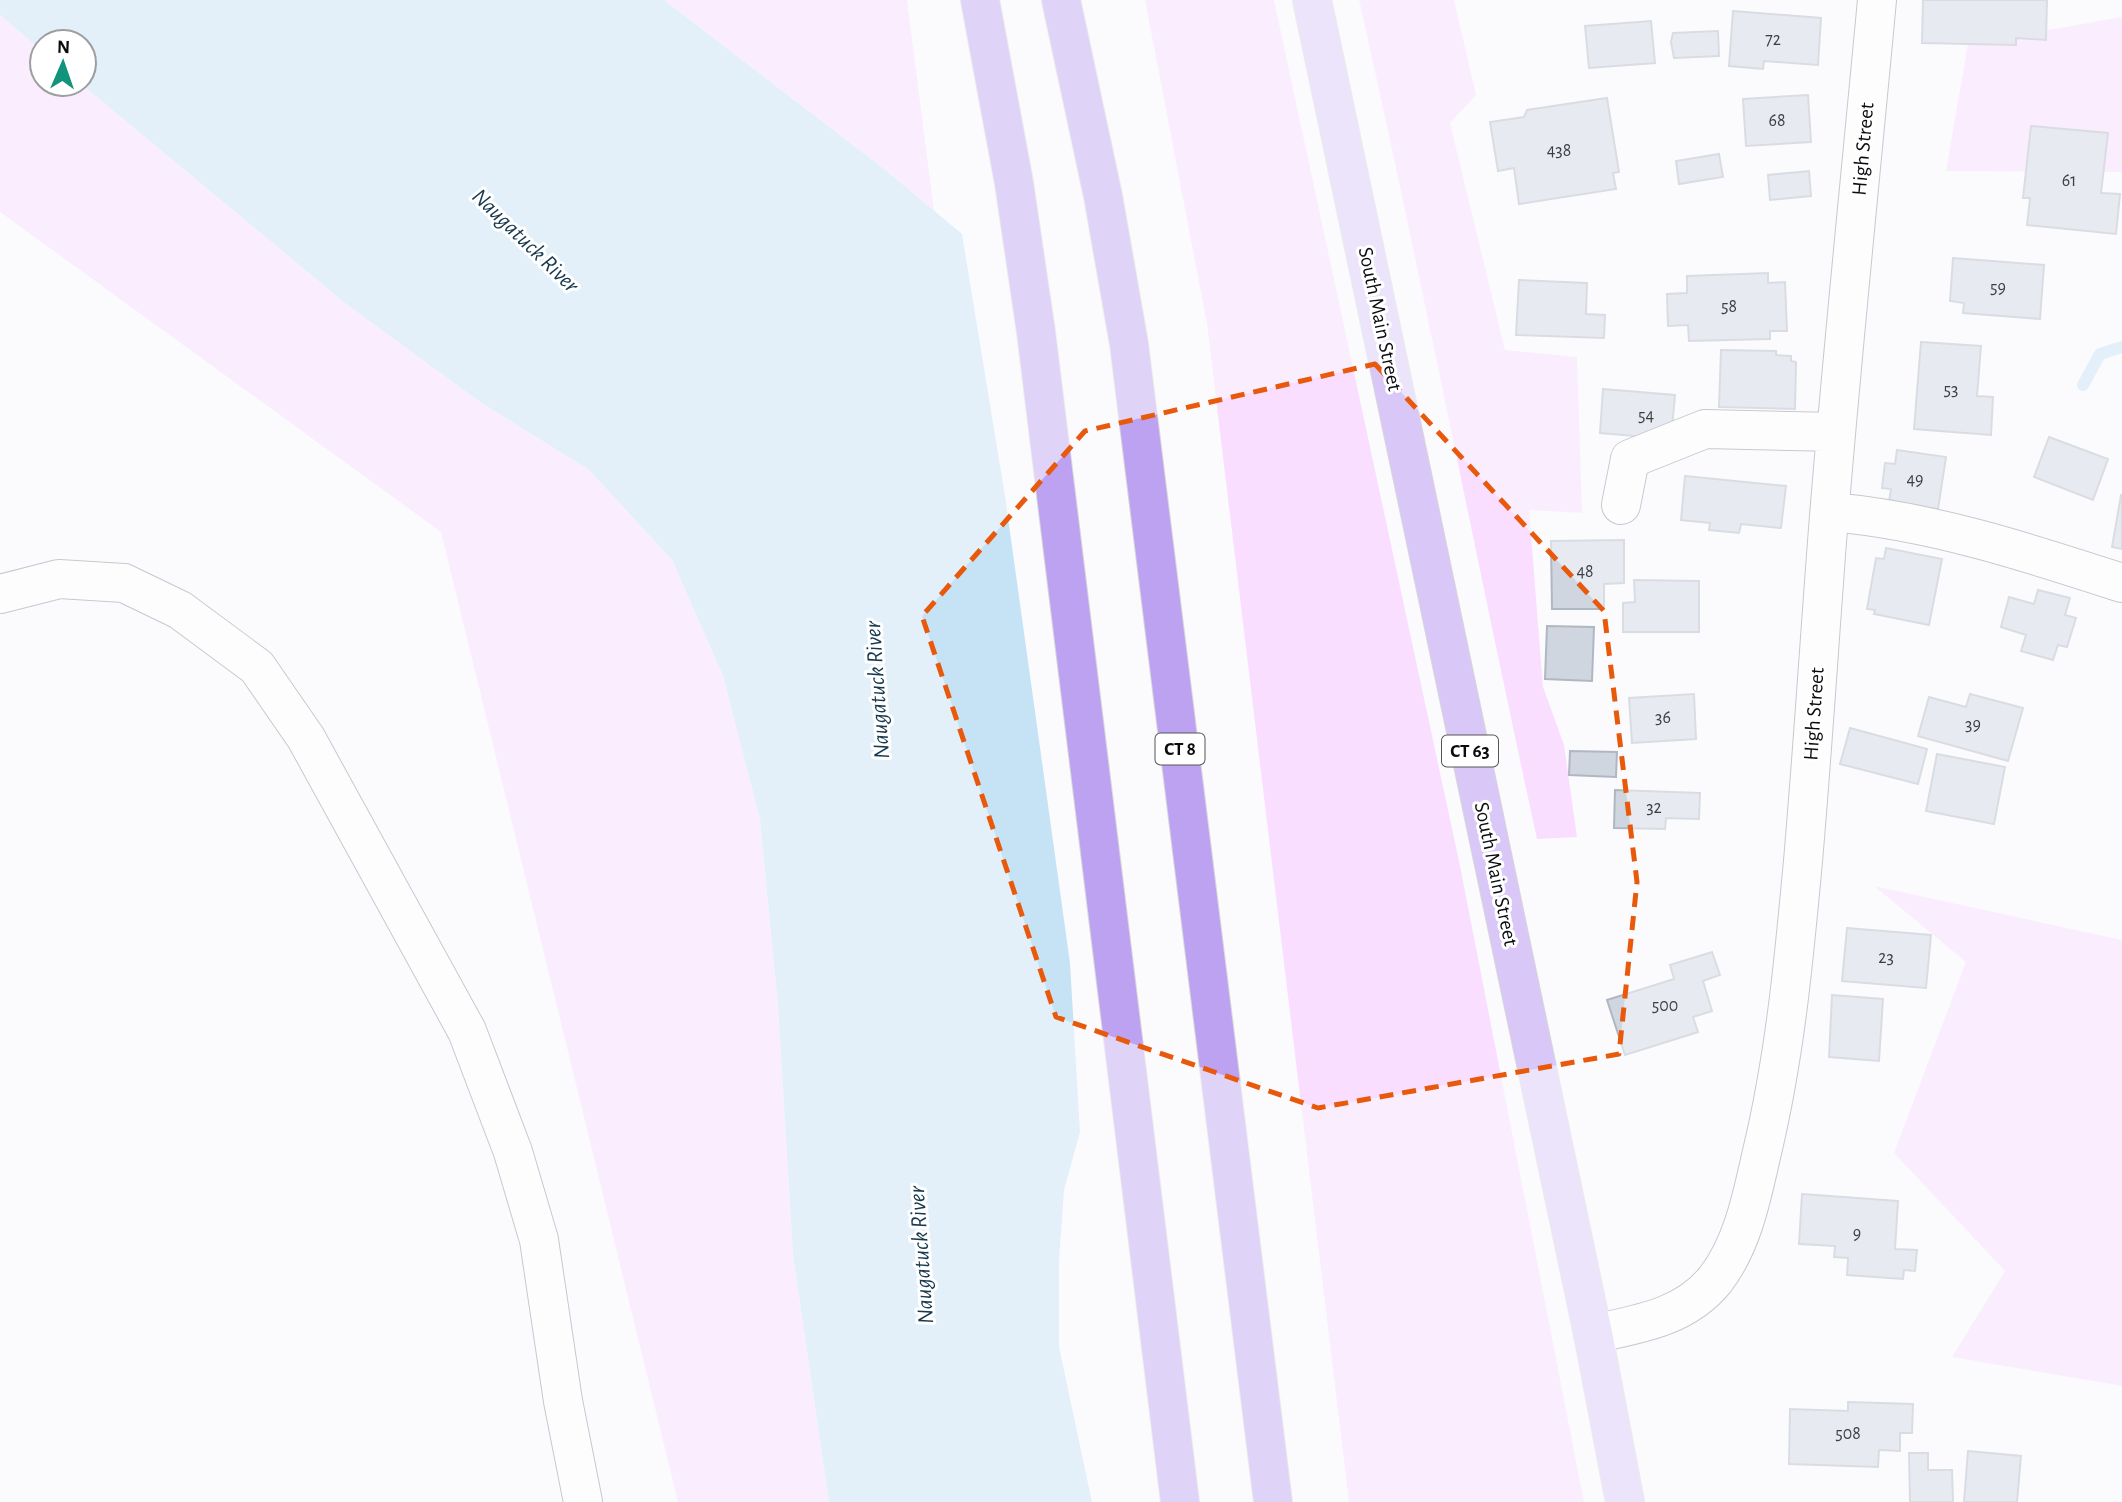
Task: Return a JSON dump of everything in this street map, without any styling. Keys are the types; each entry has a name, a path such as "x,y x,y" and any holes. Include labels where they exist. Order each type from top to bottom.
{"highway":[{"path":"980,0 1014,183 1036,332 1180,1502"},
{"name":"CT 8","path":"1061,0 1103,197 1129,344 1273,1502"}],"main road":[{"name":"South Main Street","path":"1312,0 1593,1334 1625,1502"}],"street":[{"name":"High Street","path":"1593,1334 1662,1318 1693,1302 1716,1279 1735,1245 1750,1200 1784,1042 1792,980 1829,512 1877,0"},
{"path":"1621,505 1630,459 1705,429 1836,432"},
{"path":"1829,512 1867,515 1930,527 2122,583"},
{"path":"0,594 59,579 124,583 135,588 180,610 257,667 306,738 467,1031 513,1152 540,1240 564,1401 583,1502"}],"highlighted area":[{"path":"1375,364 1604,611 1637,882 1619,1054 1318,1108 1056,1017 922,616 1085,431"}],"shaded area":[{"path":"664,0 907,0 934,211 883,168"},
{"path":"1145,0 1274,0 1460,866 1584,1502 1349,1502 1207,324"},
{"path":"1359,0 1454,0 1476,95 1450,123 1505,350 1577,357 1582,513 1529,510 1543,687 1564,745 1577,837 1537,839"},
{"path":"0,15 28,39 28,98 98,98 346,304 480,402 589,470 672,560 723,676 760,820 778,1006 793,1255 829,1502 678,1502 441,532 0,212"},
{"path":"2122,17 2122,172 1946,171 1968,44"},
{"path":"1874,886 2122,940 2122,1386 1952,1357 2005,1271 1894,1153 1966,962"}],"water":[{"name":"Naugatuck River","path":"0,0 664,0 883,168 962,234 1005,496 1070,963 1080,1132 1064,1190 1059,1261 1059,1347 1092,1502 829,1502 793,1255 778,1006 760,820 723,676 672,560 589,470 480,402 346,304 98,98 98,28 28,28 28,39 0,15"}],"building":[{"path":"1923,0 2047,0 2046,40 2016,38 2016,45 1922,43"},
{"path":"1733,11 1821,18 1818,65 1764,61 1763,69 1729,66"},
{"path":"1651,21 1655,63 1589,68 1585,26"},
{"path":"1718,31 1719,56 1674,58 1671,42 1673,33"},
{"path":"1808,95 1811,142 1746,146 1743,99"},
{"path":"1607,98 1619,172 1613,173 1616,189 1519,204 1514,168 1498,171 1490,122 1524,117 1527,110"},
{"path":"2031,126 2108,133 2101,193 2120,194 2116,234 2027,225 2030,198 2023,198"},
{"path":"1719,154 1723,177 1679,184 1676,161"},
{"path":"1809,171 1811,196 1770,200 1768,175"},
{"path":"1953,258 2044,265 2040,319 1963,313 1964,303 1950,301"},
{"path":"1768,273 1768,283 1785,282 1787,331 1770,331 1770,339 1689,341 1688,325 1668,326 1667,294 1687,293 1687,276"},
{"path":"1519,280 1587,283 1586,314 1605,315 1604,338 1516,335"},
{"path":"1921,342 1981,346 1977,396 1993,397 1991,435 1914,429"},
{"path":"1721,350 1776,351 1776,355 1791,356 1791,361 1796,362 1795,409 1719,407"},
{"path":"1603,389 1675,395 1671,439 1600,433"},
{"path":"2049,437 2108,459 2093,500 2034,477"},
{"path":"1897,450 1946,457 1938,509 1889,502 1891,489 1882,488 1885,463 1895,464"},
{"path":"1685,476 1786,486 1781,528 1741,524 1739,533 1709,530 1710,523 1681,520"},
{"path":"2122,495 2122,549 2112,547"},
{"path":"1624,540 1624,583 1604,584 1604,609 1552,609 1551,541"},
{"path":"1886,548 1942,559 1929,625 1874,614 1875,610 1867,609 1876,558 1884,559"},
{"path":"1634,580 1699,581 1699,632 1623,632 1623,603 1635,602"},
{"path":"2038,590 2070,598 2065,615 2076,618 2067,647 2058,645 2053,660 2021,651 2026,635 2001,627 2009,597 2034,604"},
{"path":"1547,626 1594,627 1592,681 1545,679"},
{"path":"1694,694 1696,739 1632,743 1629,698"},
{"path":"1970,694 2023,708 2008,761 1918,736 1929,697 1966,707"},
{"path":"1850,728 1927,749 1918,784 1840,764"},
{"path":"1570,751 1617,752 1616,777 1569,775"},
{"path":"1937,754 2005,767 1994,824 1926,811"},
{"path":"1615,790 1700,793 1699,819 1666,818 1665,829 1614,828"},
{"path":"1847,928 1931,935 1926,988 1842,981"},
{"path":"1712,952 1720,975 1703,981 1712,1011 1693,1017 1698,1032 1625,1055 1607,1000 1674,979 1670,965"},
{"path":"1832,995 1883,999 1879,1061 1829,1057"},
{"path":"1802,1194 1898,1201 1895,1249 1917,1250 1915,1271 1904,1270 1903,1279 1847,1275 1848,1258 1834,1257 1835,1246 1799,1244"},
{"path":"1848,1402 1913,1404 1912,1433 1900,1433 1900,1451 1879,1450 1878,1467 1789,1464 1790,1409 1848,1411"},
{"path":"1968,1451 2021,1456 2017,1502 1964,1502"},
{"path":"1909,1453 1928,1453 1928,1470 1952,1470 1953,1502 1910,1502"}],"waterway":[{"path":"2083,385 2100,354 2122,347"}]}
